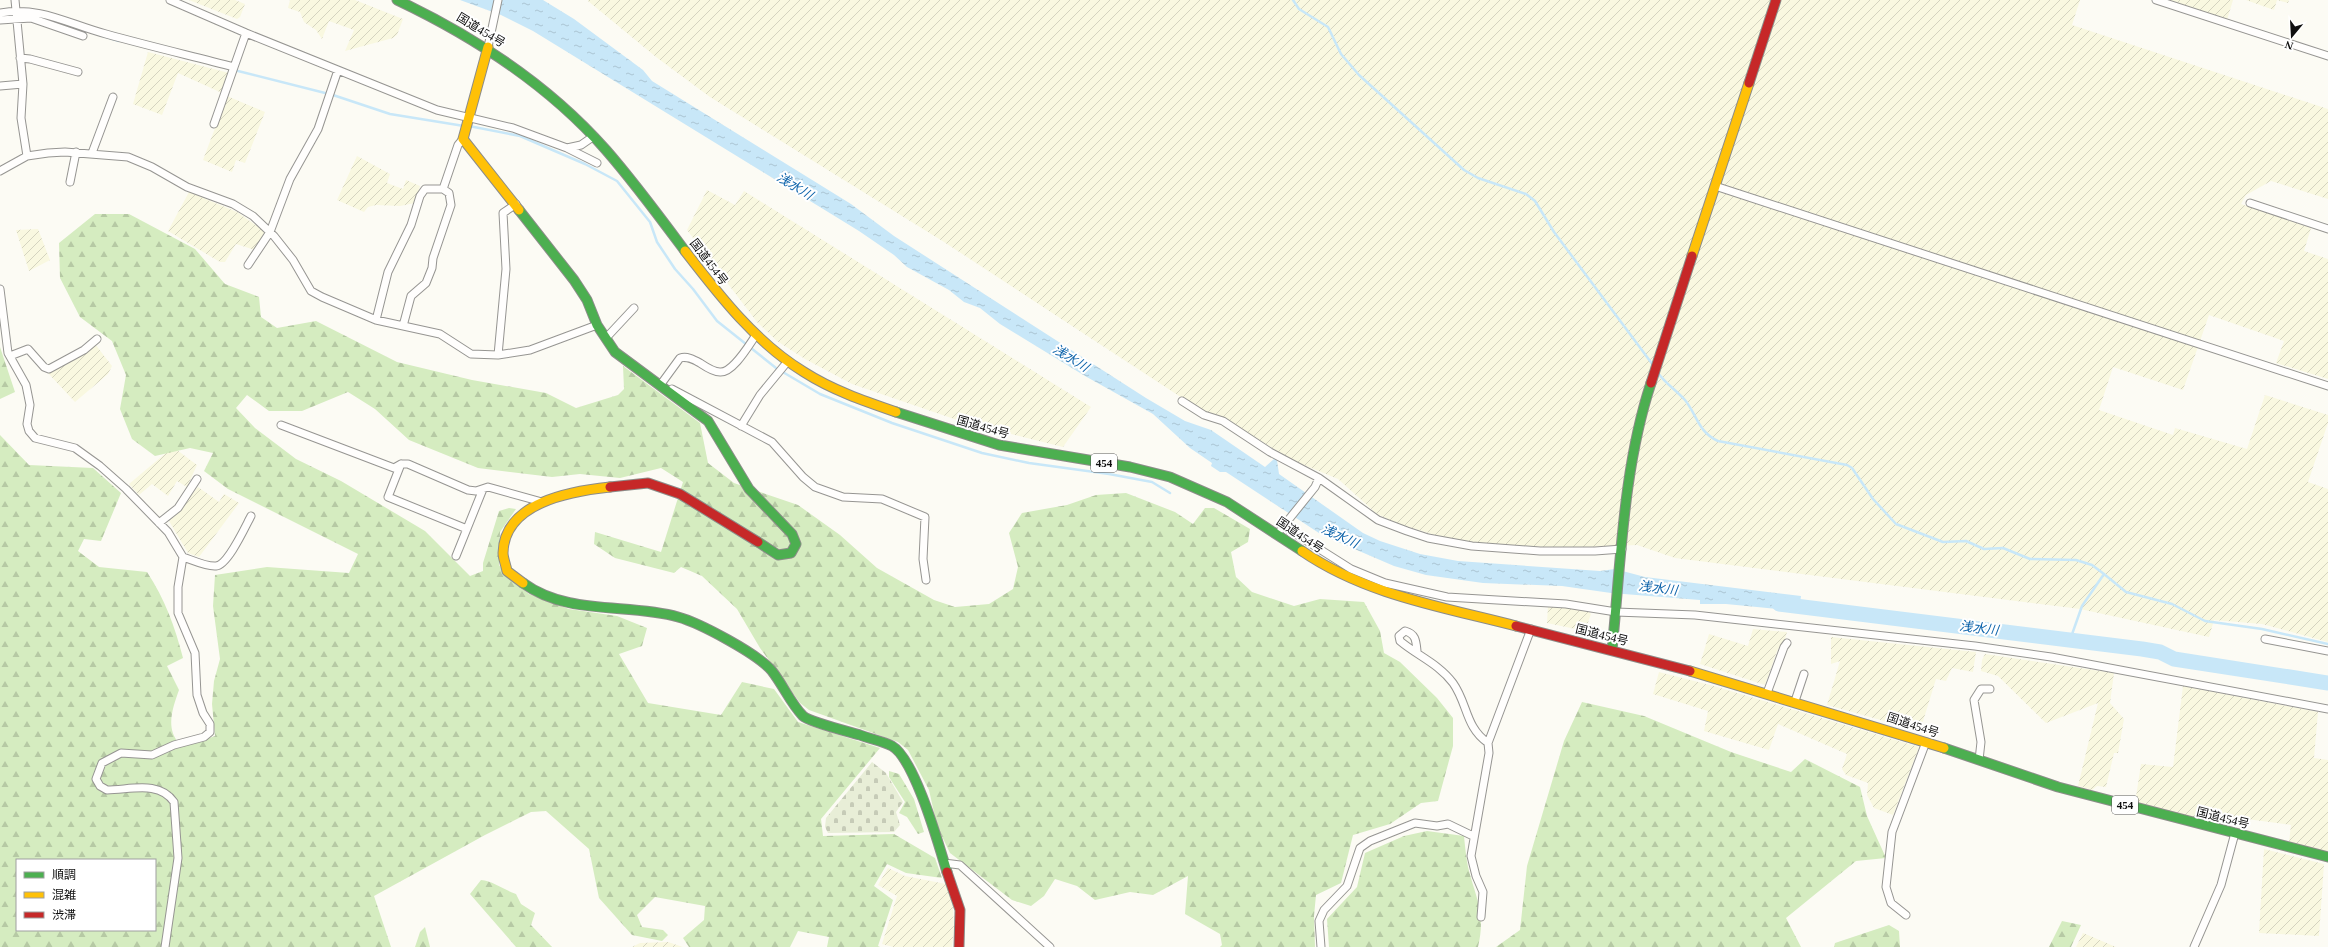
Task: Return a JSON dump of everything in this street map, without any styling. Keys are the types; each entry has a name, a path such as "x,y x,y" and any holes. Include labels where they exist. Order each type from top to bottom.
{"main road":[{"name":"国道454号","path":"397,0 456,28 488,47 528,76 594,136 630,178 718,293 756,336 788,361 828,385 853,397 949,430 1021,450 1134,468 1164,475 1192,484 1282,527 1319,562 1355,582 1414,600 1612,650 1795,701 1926,742 2087,796 2328,857"},
{"path":"1612,650 1630,475 1639,419 1776,0"},
{"path":"488,47 467,118 463,139 516,204 574,280 587,300 597,324 615,352 708,421 749,489 792,534 796,544 791,553 778,555 702,506 680,494 648,483 582,490 542,502 528,510 514,523 507,535 503,553 507,571 527,586 564,602 605,609 638,610 678,617 701,626 750,654 771,670 804,717 894,746 920,789 960,910 959,947"}],"street":[{"path":"15,0 22,84 21,118 27,156"},
{"path":"170,0 246,33 437,110 513,128 567,148 597,163"},
{"path":"488,47 498,0"},
{"path":"2156,0 2328,56"},
{"path":"0,20 15,14 35,11 108,35 234,67"},
{"path":"0,13 15,14 31,18 83,36"},
{"path":"214,124 246,33"},
{"path":"20,58 30,59 78,72"},
{"path":"248,265 270,232 290,178 318,129 338,70"},
{"path":"0,86 22,84"},
{"path":"92,153 113,97"},
{"path":"567,148 581,145 594,136"},
{"path":"443,188 458,145 463,139"},
{"path":"70,182 76,152"},
{"path":"0,172 27,156 48,153 76,152 128,157 152,167 187,188 232,204 254,216 270,232 293,260 312,291 376,320 440,334 471,354 498,355 530,350 597,324"},
{"path":"1715,186 2328,386"},
{"path":"376,320 388,272 411,226 420,196 425,189 443,188 449,193 451,204 433,258 432,268 426,283 411,296 403,326"},
{"path":"2250,203 2328,229"},
{"path":"498,355 506,269 503,213 516,204"},
{"path":"0,288 4,329 10,356 26,385 30,405 27,424 29,431 35,438 75,448 126,489 168,532 183,557 178,587 178,612 195,653 198,695 203,713 210,724 210,732 204,737 174,745 152,755 121,753 102,764 96,779 100,786 107,790 157,788 169,795 174,802 178,858 165,947"},
{"path":"606,338 634,308"},
{"path":"756,336 731,369 721,373 695,360 685,357 680,358 658,383 772,442 803,477 815,487 843,497 882,499 925,517 923,559 926,580"},
{"path":"10,356 28,348 44,366 49,369 84,350 97,339"},
{"path":"741,426 760,395 788,361"},
{"path":"1182,401 1204,415 1222,421 1270,452 1318,478 1378,520 1428,538 1450,543 1540,551 1595,551 1622,549"},
{"path":"281,425 394,468 401,464 408,464 468,490 476,491 488,486 542,502"},
{"path":"401,464 388,497 467,529"},
{"path":"1318,478 1315,487 1282,527 1351,569 1385,583 1422,593 1479,600 1566,604 1695,615 1976,646 2050,657 2328,709"},
{"path":"159,524 178,508 197,479"},
{"path":"456,556 483,489"},
{"path":"183,557 215,566 221,564 228,557 252,516"},
{"path":"1482,917 1483,892 1476,876 1471,856 1473,836 1478,823 1489,753 1488,743 1531,629"},
{"path":"2265,639 2328,651"},
{"path":"1767,693 1784,647 1787,643"},
{"path":"1417,651 1437,665 1453,683 1466,708 1470,724 1478,736 1488,743"},
{"path":"1795,701 1804,674"},
{"path":"1979,760 1981,742 1974,700 1981,689 1990,689"},
{"path":"1906,915 1891,903 1886,887 1892,832 1926,742"},
{"path":"1321,947 1319,921 1324,910 1347,886 1360,848 1370,841 1415,823 1437,826 1448,824 1473,836"},
{"path":"2194,947 2221,885 2235,833"},
{"path":"944,863 960,865 1050,947"}],"green space":[{"path":"189,0 235,0 245,4 240,17 237,19"},
{"path":"290,0 355,0 403,19 397,35 393,38 345,51 354,30 329,21 322,39 316,30 304,22 300,12 288,8"},
{"path":"588,0 2080,0 2072,25 2328,109 2328,199 2271,181 2246,195 2241,204 2311,228 2304,251 2328,259 2328,379 2276,363 2284,341 2209,315 2183,390 2113,367 2099,410 2173,435 2175,428 2247,449 2265,395 2328,415 2328,423 2308,482 2328,489 2328,642 2262,624 2214,620 2209,637 2080,609 1675,558 1637,545 1563,548 1470,543 1445,538 1399,524 1377,514 1338,479 1292,460 1222,417 1202,411 944,242 710,97 656,57"},
{"path":"2170,0 2233,0 2227,20"},
{"path":"2246,0 2277,0 2274,10"},
{"path":"2277,0 2289,0 2288,3"},
{"path":"148,52 229,73 222,93 178,73 162,115 133,104"},
{"path":"227,96 265,112 245,163 236,160 232,172 203,160"},
{"path":"357,156 390,174 387,183 403,189 406,180 420,186 415,203 400,206 376,205 368,207 364,212 337,200"},
{"path":"707,190 735,205 744,191 1091,407 1063,447 960,421 852,384 805,359 777,341 757,322 687,230"},
{"path":"189,192 237,212 264,231 266,234 255,250 236,244 225,262 220,262 168,231"},
{"path":"95,214 129,214 195,249 225,284 259,297 261,317 277,328 316,321 397,362 472,380 546,393 576,408 618,395 624,389 623,366 700,423 708,463 734,483 798,505 840,535 877,568 934,600 955,607 989,604 1013,589 1018,567 1009,533 1022,513 1067,505 1096,495 1126,493 1175,512 1193,524 1205,508 1214,508 1250,529 1248,542 1231,552 1236,577 1252,592 1294,606 1320,599 1364,602 1380,631 1384,653 1400,662 1437,698 1453,718 1453,746 1438,801 1421,803 1390,824 1353,835 1341,883 1316,895 1314,916 1315,947 1220,947 1222,945 1220,934 1185,914 1188,876 1153,895 1130,892 1095,900 1077,886 1055,879 1044,896 1031,906 1012,900 950,853 937,826 929,790 908,750 898,742 809,710 800,703 760,648 737,609 702,576 681,567 674,573 615,558 594,544 595,532 661,552 683,482 661,468 620,478 580,474 552,477 478,468 409,440 375,409 348,392 302,411 269,411 247,395 236,408 255,428 296,459 341,481 425,531 470,576 483,571 483,563 499,511 509,508 516,509 500,532 499,565 508,577 529,594 569,609 617,616 647,628 642,646 619,654 648,703 721,715 742,682 774,689 798,722 880,748 821,819 823,836 894,834 935,858 942,878 906,873 887,864 874,886 893,900 878,946 880,947 827,947 829,937 798,931 790,947 689,947 683,938 704,920 705,906 655,897 637,915 642,927 663,930 668,935 662,941 632,935 599,898 589,849 546,811 531,812 485,835 374,896 391,947 0,947 0,435 29,465 93,468 121,493 101,541 84,539 78,551 99,567 147,572 159,592 177,635 183,658 167,666 179,690 174,703 171,724 172,731 179,743 196,743 215,736 212,704 214,681 220,659 213,606 215,575 267,567 349,573 358,554 228,489 204,471 213,453 190,448 155,456 132,439 120,409 126,375 112,341 80,317 60,278 59,243"},
{"path":"38,229 50,260 29,271 16,230"},
{"path":"95,344 112,366 108,374 75,402 48,373"},
{"path":"0,347 15,392 0,399"},
{"path":"173,447 197,465 187,487 177,481 168,496 152,484 139,495 129,484"},
{"path":"198,487 219,502 224,494 239,503 199,557 188,553 169,521"},
{"path":"1548,606 1587,610 1591,614 1585,631 1547,623"},
{"path":"1753,629 1787,632 1785,639 1777,651 1765,685 1700,664 1709,634 1748,646"},
{"path":"1831,637 1976,652 1973,672 1952,668 1946,681 1936,679 1920,731 1827,705 1840,661 1831,664"},
{"path":"1985,654 2114,673 2110,703 2124,719 2118,753 2114,753 2106,787 2097,786 2092,790 2078,786 2098,703 2046,723 1998,676 1981,671 1982,660"},
{"path":"1659,672 1714,686 1919,747 1893,815 1874,808 1867,795 1868,783 1846,775 1842,769 1847,754 1778,724 1769,750 1704,731 1708,711 1653,694"},
{"path":"2183,686 2318,712 2314,758 2328,760 2328,852 2289,842 2291,825 2209,814 2203,815 2202,820 2135,803 2141,764 2173,767"},
{"path":"1582,702 1644,716 1731,752 1791,772 1805,759 1860,787 1867,816 1886,858 1856,861 1786,918 1801,947 1496,947 1520,930 1527,866 1564,741"},
{"path":"872,762 886,773 903,802 896,812 900,825 894,832 828,833 825,827 826,818"},
{"path":"889,771 899,774 914,799 924,832 918,834 907,817 899,813 905,802 889,777"},
{"path":"1427,831 1464,836 1468,867 1479,906 1481,925 1478,947 1329,947 1327,919 1357,887 1365,853 1404,836"},
{"path":"2264,849 2324,864 2319,936 2259,933"},
{"path":"888,868 905,876 946,884 953,908 954,929 952,947 893,947 882,944 897,896 878,885"},
{"path":"481,880 490,882 516,894 521,904 535,913 531,925 552,947 516,947 470,894"},
{"path":"2062,921 2081,925 2071,947 2049,947"},
{"path":"1889,925 1899,931 1900,947 1834,947 1835,943"},
{"path":"425,927 430,947 415,947 420,932"},
{"path":"2083,933 2116,947 2076,947"},
{"path":"668,942 683,947 632,947 640,943"}],"water":[{"path":"460,0 543,0 574,19 643,70 652,81 851,204 894,236 1146,398 1185,421 1211,430 1265,467 1274,459 1277,460 1279,474 1363,533 1380,541 1420,554 1458,561 1600,571 1615,569 1645,577 1801,596 1799,611 1726,604 1700,604 1700,600 1611,593 1562,586 1483,583 1426,575 1394,566 1322,535 1226,472 1220,472 1211,466 1212,463 1190,448 1153,414 1085,376 1000,324 980,308 964,302 949,290 907,267 894,255 859,231 533,31 501,15"}],"waterway":[{"path":"1293,0 1299,9 1328,27 1341,54 1359,75 1464,170 1478,178 1526,194 1535,201 1554,232 1653,365"},
{"path":"49,19 119,41"},
{"path":"234,70 333,95 390,114 464,126"},
{"path":"469,126 520,136 585,164 617,181 650,222 657,242 675,269 693,289 717,321 776,368 820,394 892,423 982,453 1029,463 1109,474 1152,482 1170,493"},
{"path":"1658,373 1685,400 1698,423 1711,437 1718,441 1847,465 1852,468 1873,499 1896,524 1943,542 1966,541 1984,549 2003,548 2030,559 2076,560 2092,565 2104,574"},
{"path":"2070,640 2082,606 2104,574 2126,592 2172,604 2205,621 2262,629 2328,644"},
{"name":"浅水川","path":"1779,604 2142,649 2160,652 2174,659 2328,683"}],"traffic: fast":[{"path":"397,0 426,14 482,46 535,83 560,104 584,126 606,150 646,199 685,251"},
{"path":"519,210 574,280 587,300 597,325 615,352 708,421 749,489 792,534 796,544 791,553 778,555 758,542"},
{"path":"1612,650 1624,515 1634,448 1651,383"},
{"path":"896,412 999,445 1130,467 1170,477 1227,502 1302,551"},
{"path":"523,583 541,593 559,600 579,605 639,610 688,620 714,632 742,648 765,664 776,676 803,716 821,724 881,741 892,746 901,754 917,785 932,824 947,872"},
{"path":"1944,748 2058,787 2328,857"}],"traffic: slow":[{"path":"488,47 463,139 519,210"},
{"path":"1692,256 1749,83"},
{"path":"685,251 739,317 770,347 786,360 804,372 837,390 896,412"},
{"path":"523,583 507,571 503,555 506,536 515,522 527,511 543,502 577,492 610,487"},
{"path":"1302,551 1352,579 1379,589 1433,606 1516,626"},
{"path":"1690,671 1944,748"}],"traffic: jam":[{"path":"1749,83 1776,0"},
{"path":"1651,383 1692,256"},
{"path":"610,487 648,483 680,494 758,542"},
{"path":"1516,626 1690,671"},
{"path":"947,872 960,910 959,947"}]}
